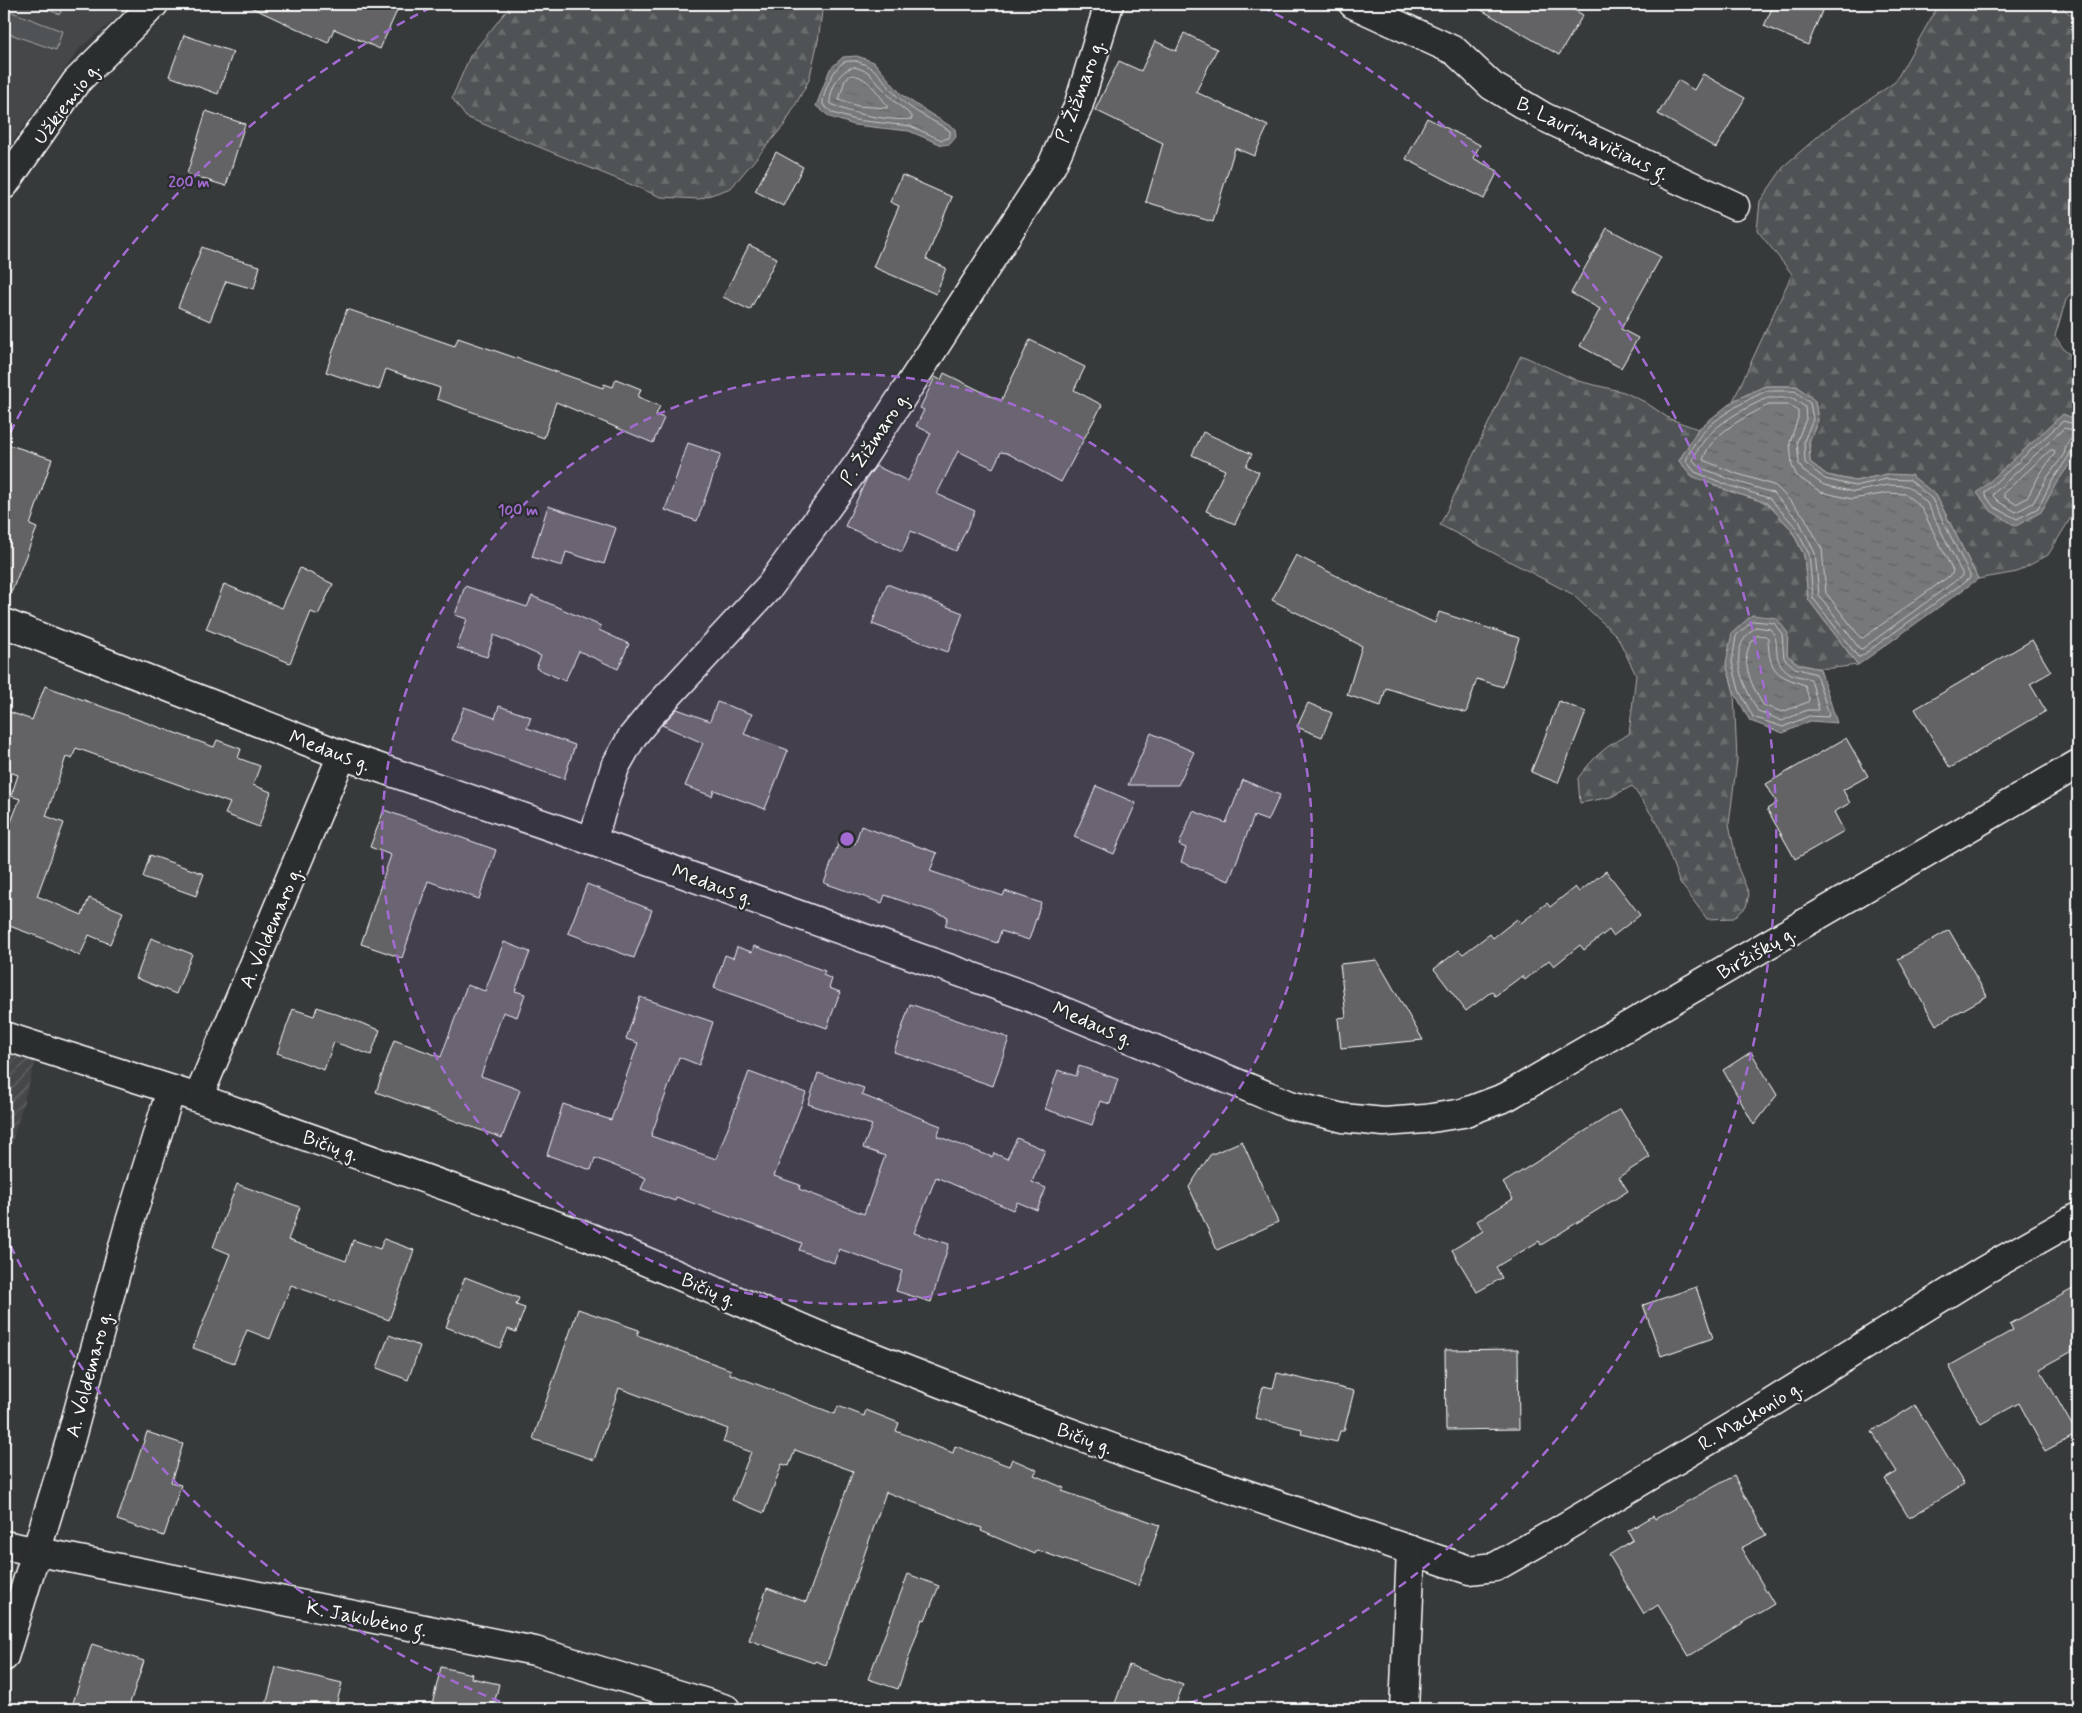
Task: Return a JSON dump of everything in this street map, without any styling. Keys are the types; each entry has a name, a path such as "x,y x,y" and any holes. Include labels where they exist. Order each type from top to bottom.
{"street":[{"name":"Užkiemio g.","path":"4,185 76,82 154,4"},
{"name":"P. Žižmaro g.","path":"592,841 615,767 632,737 650,715 770,586 861,460 1052,165 1078,107 1109,4"},
{"name":"B. Laurinavičiaus g.","path":"1353,4 1454,51 1492,86 1544,118 1735,206"},
{"name":"Medaus g.","path":"4,623 342,756 592,841 1029,997 1290,1105 1343,1118 1384,1122 1425,1119"},
{"name":"A. Voldemaro g.","path":"198,1098 342,756"},
{"name":"Biržiškų g.","path":"1425,1119 1463,1113 1506,1096 2078,764"},
{"name":"Bičių g.","path":"4,1036 198,1098 589,1237 820,1336 1027,1416 1137,1457 1411,1550"},
{"name":"A. Voldemaro g.","path":"4,1657 70,1441 129,1225 171,1090"},
{"name":"R. Mackonio g.","path":"1411,1550 1469,1570 1495,1567 1768,1405 1985,1270 2078,1217"},
{"name":"K. Jakubėno g.","path":"4,1545 535,1651 726,1709"},
{"path":"1404,1709 1411,1550"}],"shaded area":[{"path":"4,4 134,4 80,48 4,154"},
{"path":"4,1050 36,1060 4,1169"}],"green space":[{"path":"30,4 64,4 60,14"},
{"path":"512,4 823,4 818,41 809,80 785,124 731,188 699,199 661,197 466,117 452,98 470,56"},
{"path":"1939,4 2058,4 2078,21 2078,286 2066,300 2055,336 2065,351 2078,360 2078,506 2048,555 2017,572 1978,579 1936,495 1887,474 1855,481 1827,475 1810,462 1809,442 1818,420 1815,401 1797,386 1765,386 1733,401 1792,274 1757,230 1760,201 1785,165 1824,131 1895,82"},
{"path":"4,9 62,31 56,50 4,32"},
{"path":"4,48 10,84 4,119"},
{"path":"1521,355 1578,381 1624,392 1645,402 1670,419 1698,429 1679,461 1692,476 1729,491 1767,503 1791,529 1804,555 1808,599 1858,665 1821,668 1803,665 1787,655 1787,645 1726,663 1734,692 1737,760 1729,824 1738,868 1749,894 1746,907 1734,918 1707,919 1679,881 1658,824 1632,786 1611,797 1580,803 1578,778 1600,753 1629,734 1636,675 1617,636 1572,594 1440,525"}],"water":[{"path":"857,56 874,62 902,95 955,129 956,137 950,144 942,145 909,131 854,125 830,117 816,106 830,69 843,57"},
{"path":"1765,386 1797,386 1815,401 1818,420 1809,442 1810,462 1827,475 1855,481 1887,474 1911,475 1936,495 1978,579 1858,665 1808,599 1804,555 1791,529 1767,503 1729,491 1692,476 1679,461 1698,429 1733,401"},
{"path":"2063,414 2078,420 2078,435 2074,458 2056,484 2041,512 2016,526 1991,511 1977,493"},
{"path":"1752,615 1776,618 1788,633 1787,655 1797,664 1820,669 1837,723 1810,721 1783,733 1750,721 1734,692 1726,663 1732,633"}],"building":[{"path":"244,4 400,4 380,49 334,29 328,43"},
{"path":"1471,4 1563,4 1583,15 1559,55"},
{"path":"1774,4 1805,4 1822,11 1808,45 1764,26"},
{"path":"1184,33 1217,49 1196,92 1268,126 1254,156 1235,148 1213,222 1146,202 1163,143 1095,110 1119,61 1141,71 1155,41 1176,51"},
{"path":"184,35 233,52 218,94 169,76"},
{"path":"1703,74 1745,98 1716,148 1658,114 1678,80 1694,90"},
{"path":"206,111 245,124 226,186 187,174"},
{"path":"1427,118 1480,145 1473,158 1498,171 1484,199 1406,159"},
{"path":"776,152 803,167 783,206 755,191"},
{"path":"902,175 952,197 926,259 946,268 936,294 873,267 899,206 890,202"},
{"path":"1607,228 1661,257 1621,329 1638,338 1621,368 1580,346 1600,309 1571,293"},
{"path":"749,245 777,258 750,310 723,297"},
{"path":"202,247 227,257 260,266 254,289 226,281 210,321 178,307"},
{"path":"347,309 455,346 458,338 603,388 604,384 613,387 616,379 641,389 638,397 660,406 656,415 664,418 653,443 556,402 544,438 437,399 440,388 386,369 379,390 326,372"},
{"path":"1030,340 1085,367 1074,390 1102,405 1061,482 1007,453 1001,452 993,468 958,451 937,494 975,511 956,551 911,531 902,552 845,526 867,478 876,466 908,481 931,433 916,426 924,410 920,408 935,377 941,380 944,373 1001,401"},
{"path":"1203,432 1252,454 1246,466 1259,472 1235,524 1206,511 1225,470 1192,455"},
{"path":"4,443 52,459 30,525 37,528 5,608"},
{"path":"688,443 721,454 697,521 665,510"},
{"path":"548,506 616,528 604,564 566,552 562,566 532,557"},
{"path":"1296,555 1380,598 1435,623 1439,612 1519,638 1503,687 1477,679 1466,713 1386,688 1381,706 1347,695 1362,646 1272,600"},
{"path":"300,568 333,584 318,615 311,612 290,663 206,629 224,584 282,608"},
{"path":"887,584 963,613 948,652 872,624"},
{"path":"465,586 527,607 532,596 601,626 599,630 629,644 618,669 579,651 565,681 536,668 541,656 494,635 487,657 457,648 467,619 455,615"},
{"path":"2032,640 2051,672 2030,684 2046,711 1950,768 1915,709"},
{"path":"45,686 214,747 217,740 241,749 238,758 260,766 253,785 271,792 259,827 225,814 230,803 76,748 72,759 66,757 46,816 64,823 37,896 82,915 89,898 123,912 110,944 89,935 80,956 42,938 4,924 4,840 20,799 11,796 18,775 4,770 4,710 32,720"},
{"path":"1559,701 1586,712 1558,783 1531,772"},
{"path":"717,702 752,714 744,734 788,750 765,809 714,790 712,796 685,786 703,743 662,725 677,709 710,721"},
{"path":"1308,703 1332,713 1322,737 1297,727"},
{"path":"499,706 531,717 527,728 575,745 564,779 452,740 464,707 495,718"},
{"path":"1151,733 1194,752 1178,785 1128,785"},
{"path":"1846,738 1868,776 1843,790 1850,803 1834,812 1844,831 1795,859 1767,809 1777,803 1766,784"},
{"path":"1243,780 1280,795 1268,821 1254,816 1229,881 1181,862 1186,848 1179,845 1193,811 1226,823"},
{"path":"1096,786 1136,803 1114,854 1074,837"},
{"path":"384,810 496,850 479,899 428,881 402,958 361,944 391,855 370,847"},
{"path":"861,826 937,853 930,871 1003,896 1005,891 1041,903 1029,940 1001,931 997,943 945,926 948,917 885,895 882,903 824,883 840,839 855,844"},
{"path":"150,855 204,874 196,896 143,877"},
{"path":"1606,871 1640,915 1613,936 1609,930 1584,950 1580,945 1554,966 1549,960 1525,980 1522,976 1495,996 1492,991 1466,1011 1434,969 1459,950 1463,954 1490,934 1493,938 1517,919 1521,923 1547,903 1550,907 1575,887 1579,892"},
{"path":"587,884 652,910 634,958 568,933"},
{"path":"1949,930 1987,996 1936,1025 1898,959"},
{"path":"151,938 192,954 176,994 136,978"},
{"path":"504,942 530,952 515,991 525,994 517,1017 503,1012 481,1076 520,1090 502,1138 376,1092 394,1040 441,1057 467,985 485,991"},
{"path":"754,946 825,971 823,975 832,979 829,988 840,992 827,1028 714,988 725,955 733,958 737,947 752,952"},
{"path":"1377,960 1423,1040 1341,1048 1338,1018 1346,1017 1340,964"},
{"path":"640,997 713,1022 699,1065 679,1057 651,1136 716,1159 749,1072 806,1093 774,1176 800,1185 799,1189 864,1214 885,1156 863,1148 872,1125 808,1104 818,1073 864,1088 862,1095 941,1126 937,1136 992,1157 994,1153 1007,1159 1017,1138 1045,1150 1032,1182 1046,1188 1037,1210 1017,1202 1013,1210 936,1177 914,1233 949,1244 931,1302 896,1291 902,1271 839,1249 834,1263 799,1250 802,1243 676,1197 675,1201 641,1189 646,1178 595,1158 591,1170 547,1155 563,1104 611,1120 638,1043 626,1039"},
{"path":"910,1004 1009,1038 993,1086 894,1052"},
{"path":"317,1007 380,1030 371,1055 334,1042 324,1070 277,1053 293,1009 314,1016"},
{"path":"1751,1052 1777,1095 1754,1125 1723,1070"},
{"path":"1079,1066 1118,1079 1110,1104 1100,1101 1092,1125 1045,1109 1058,1070 1076,1076"},
{"path":"1620,1109 1650,1157 1619,1177 1628,1191 1541,1245 1539,1241 1496,1267 1502,1278 1477,1292 1452,1250 1483,1231 1477,1221 1513,1199 1503,1183"},
{"path":"1242,1141 1278,1222 1217,1250 1189,1187 1210,1155"},
{"path":"237,1184 300,1207 288,1240 346,1261 353,1240 380,1249 384,1239 414,1250 389,1320 291,1285 270,1339 247,1330 234,1363 193,1348 230,1254 213,1247"},
{"path":"465,1277 519,1298 516,1305 525,1308 516,1332 508,1329 500,1348 446,1327"},
{"path":"2078,1286 2078,1348 2040,1369 2077,1434 2045,1451 2019,1403 1981,1424 1949,1366 2013,1330 2010,1324"},
{"path":"1696,1287 1713,1338 1661,1356 1643,1305"},
{"path":"578,1309 639,1330 637,1335 731,1370 730,1374 835,1414 838,1406 864,1416 866,1410 899,1423 896,1431 953,1453 955,1446 1009,1466 1012,1459 1037,1470 1034,1475 1064,1488 1062,1491 1160,1525 1138,1586 1037,1550 1035,1554 981,1531 982,1528 886,1492 826,1665 815,1661 814,1663 749,1640 767,1588 806,1602 853,1471 795,1450 789,1466 782,1464 764,1513 732,1500 751,1452 723,1442 728,1429 619,1388 594,1460 533,1439"},
{"path":"389,1335 420,1346 408,1380 377,1368"},
{"path":"1518,1349 1519,1429 1446,1430 1445,1350"},
{"path":"1277,1373 1354,1391 1344,1431 1340,1431 1337,1442 1301,1434 1302,1429 1255,1418 1263,1386 1273,1388"},
{"path":"1915,1405 1964,1484 1909,1518 1885,1479 1897,1472 1872,1432"},
{"path":"147,1432 183,1444 171,1482 181,1485 164,1536 117,1520"},
{"path":"1734,1476 1766,1535 1741,1548 1774,1604 1689,1656 1658,1605 1644,1614 1609,1555 1633,1540 1628,1531 1653,1516 1655,1519"},
{"path":"908,1574 939,1586 925,1620 922,1619 898,1689 868,1679"},
{"path":"92,1644 144,1661 128,1709 71,1709"},
{"path":"1129,1665 1183,1685 1174,1709 1113,1709"},
{"path":"276,1667 342,1683 335,1709 265,1709"},
{"path":"441,1667 472,1674 471,1678 499,1684 493,1709 431,1709"}]}
